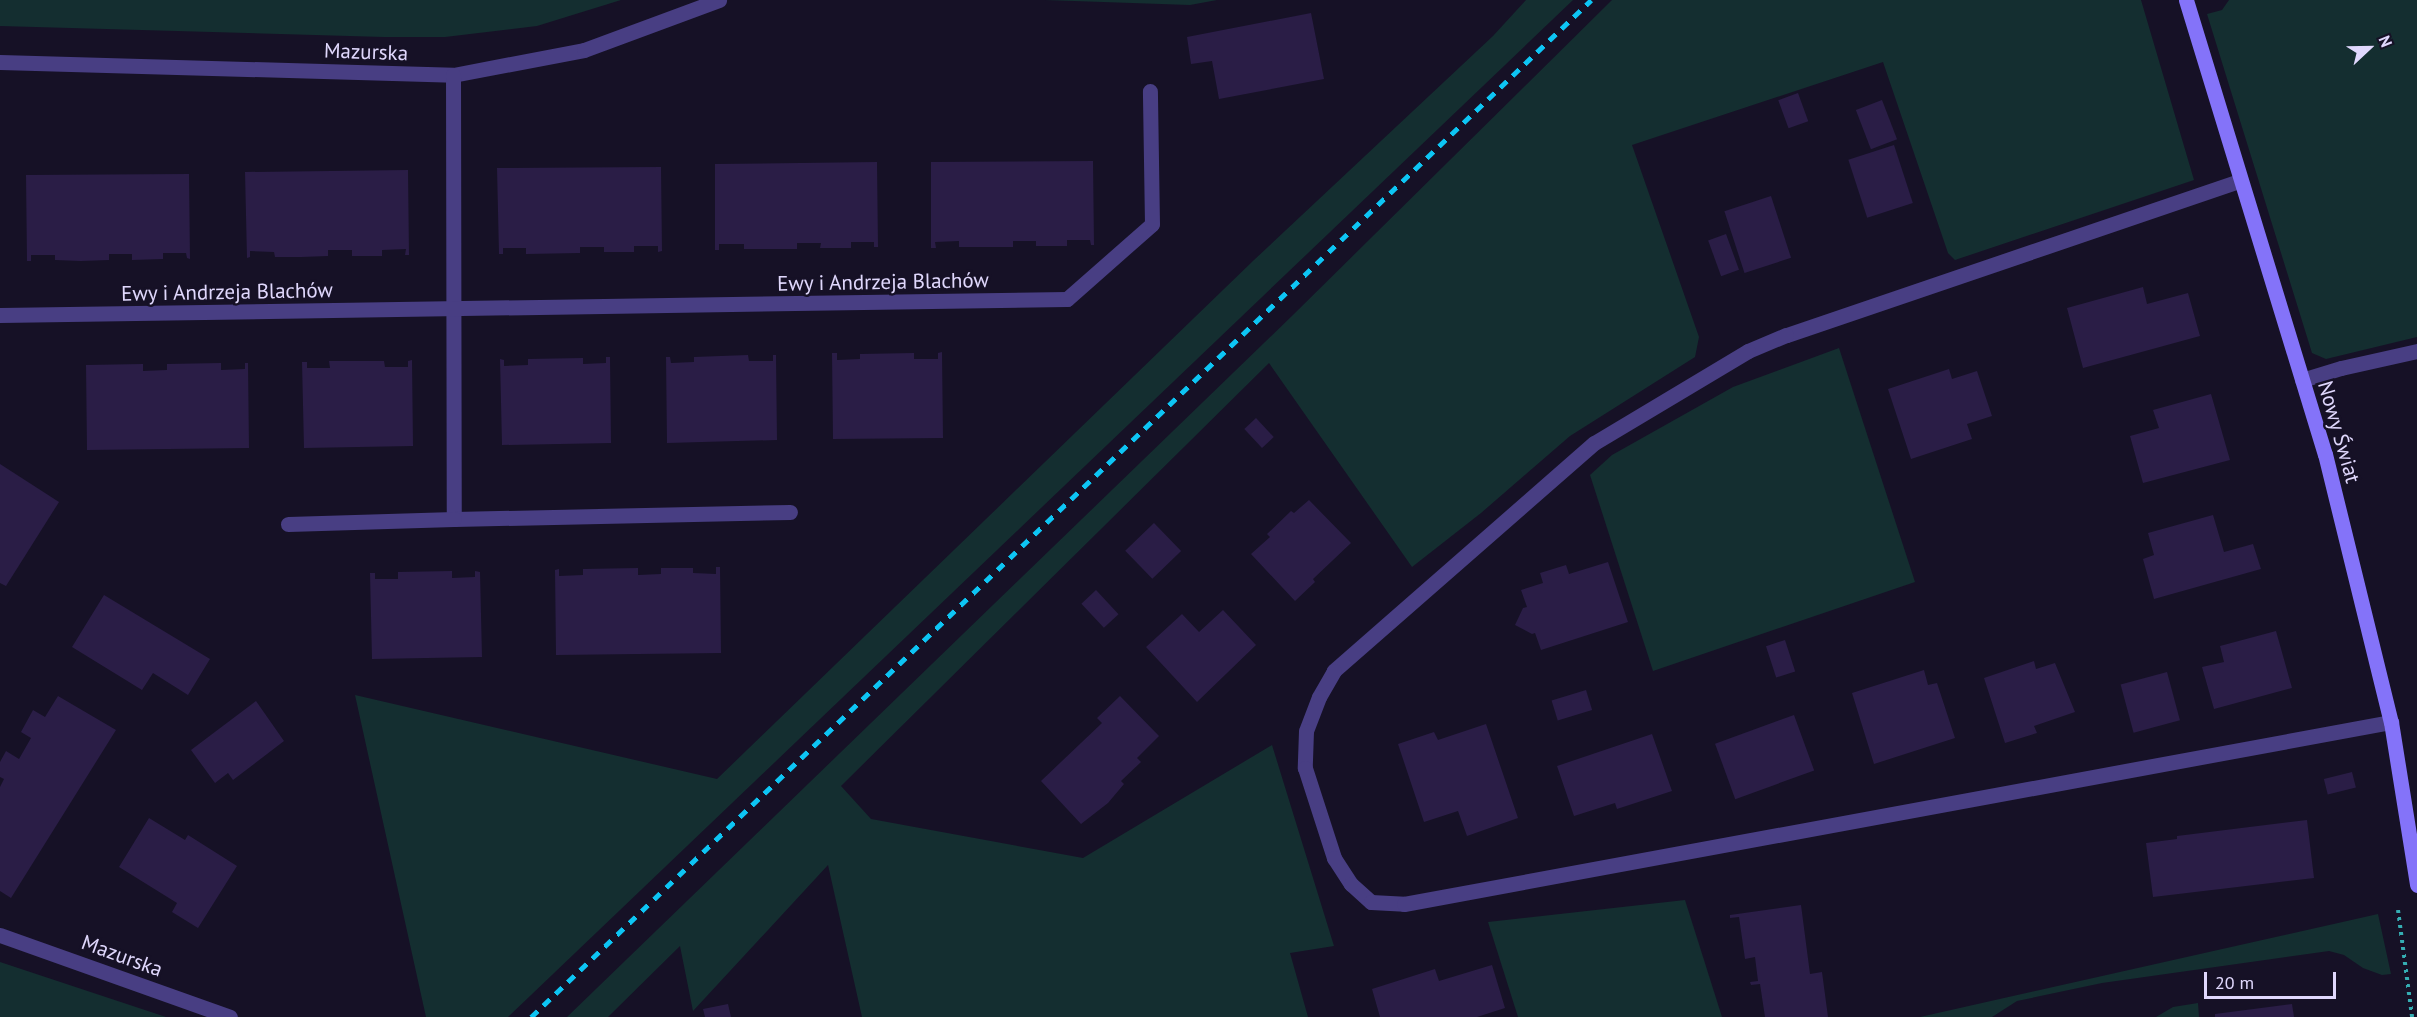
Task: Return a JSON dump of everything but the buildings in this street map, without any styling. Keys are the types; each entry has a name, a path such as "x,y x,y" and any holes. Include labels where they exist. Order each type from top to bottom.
{"street":[{"name":"Mazurska","path":"0,62 453,75 584,50 719,0"},
{"name":"Nowy Świat","path":"2186,0 2239,181 2325,454 2391,722 2417,885"},
{"path":"453,75 454,519"},
{"name":"Ewy i Andrzeja Blachów","path":"0,315 454,310 1067,299 1152,224 1150,92"},
{"path":"2239,181 1786,335 1748,351 1594,443 1334,671 1319,698 1306,731 1305,768 1334,858 1351,885 1371,902 1404,904 2391,722"},
{"path":"2302,380 2341,368 2417,351"},
{"path":"288,524 790,512"},
{"name":"Mazurska","path":"0,935 230,1017"}],"path":[{"path":"2397,903 2412,1017"}],"green space":[{"path":"0,0 621,0 537,26 445,37 384,37 0,26"},
{"path":"1045,0 1217,0 1190,5"},
{"path":"1526,0 1573,0 508,1017 426,1017 355,695 717,779 1254,260 1493,36"},
{"path":"1612,0 2141,0 2194,180 1955,260 1948,253 1883,62 1632,145 1699,337 1695,357 1570,436 1481,513 1412,567 1269,363 841,786 871,819 1083,858 1272,745 1334,946 1290,953 1308,1017 862,1017 828,865 693,1011 680,946 608,1017 567,1017 1295,313"},
{"path":"2229,0 2417,0 2417,337 2326,359 2312,353 2207,14 2222,10"},
{"path":"1839,348 1915,582 1653,671 1590,475 1612,455 1733,387"},
{"path":"1685,900 1722,1017 1518,1017 1488,922"},
{"path":"2378,914 2391,974 2382,975 2363,968 2344,955 2329,951 2102,983 2017,1001 1992,1017 1920,1017"},
{"path":"0,962 166,1017 0,1017"},
{"path":"2198,1003 2199,1017 2156,1017 2173,1007"}],"railway":[{"path":"531,1017 1591,0"}]}
